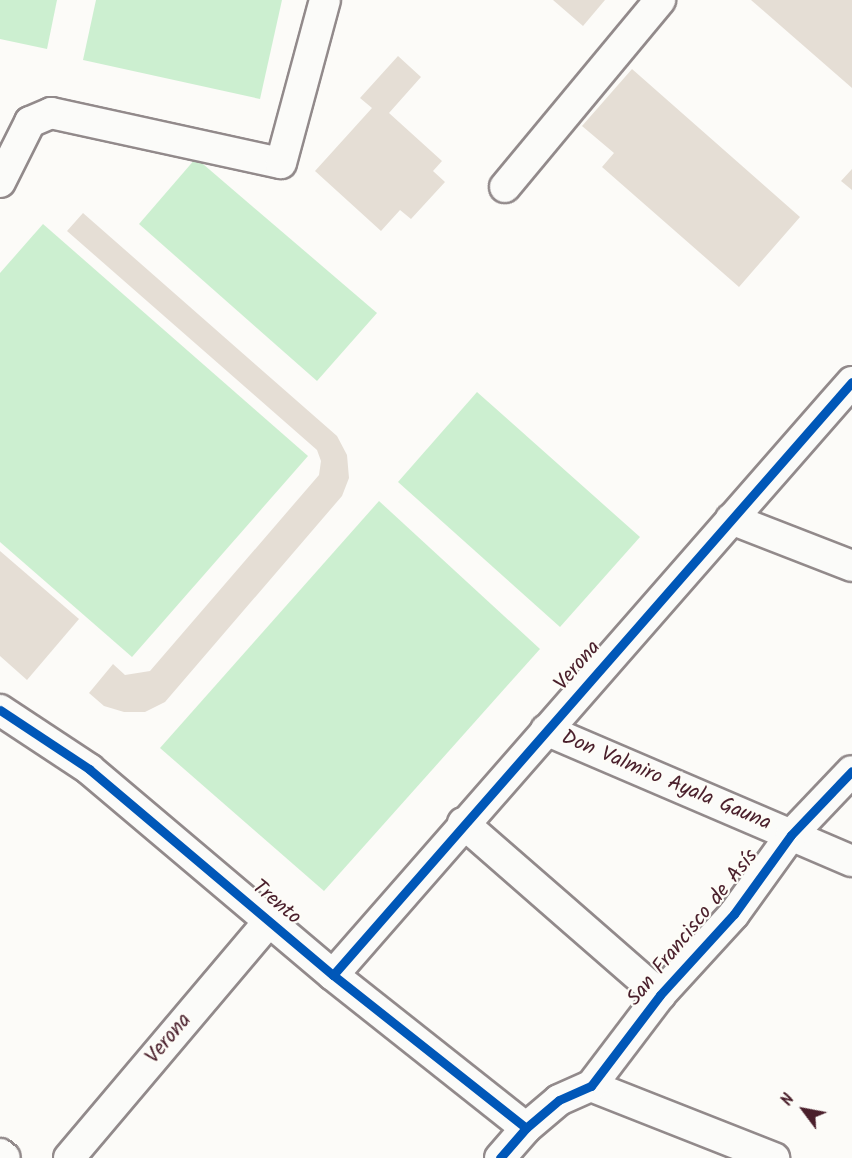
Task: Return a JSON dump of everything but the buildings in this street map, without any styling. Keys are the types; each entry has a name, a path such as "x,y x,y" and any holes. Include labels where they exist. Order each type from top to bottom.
{"street":[{"path":"0,182 30,122 51,113 281,163 325,0"},
{"path":"505,187 660,0"},
{"name":"Verona","path":"333,975 463,823 852,382"},
{"path":"731,519 852,566"},
{"name":"Trento","path":"5,723 89,769 333,975 526,1128"},
{"name":"Don Valmiro Ayala Gauna","path":"546,730 852,861"},
{"name":"San Francisco de Asís","path":"591,1086 660,995 734,914 791,835 852,771"},
{"path":"463,823 660,995"},
{"name":"Verona","path":"69,1158 269,921"},
{"path":"500,1158 526,1128 559,1100 591,1086 774,1158"},
{"path":"0,1154 5,1158"}],"green space":[{"path":"0,0 57,0 47,49 0,39"},
{"path":"96,0 282,0 260,99 83,60"},
{"path":"196,158 377,313 317,381 139,224"},
{"path":"43,224 308,456 132,657 0,542 0,273"},
{"path":"477,392 640,537 560,627 398,482"},
{"path":"379,501 540,649 324,891 160,748"}],"cycle path":[{"path":"333,975 852,382"},
{"path":"0,710 89,769 333,975 526,1128"},
{"path":"500,1158 526,1128 559,1100 591,1086 660,995 734,914 791,835 852,771"}]}
